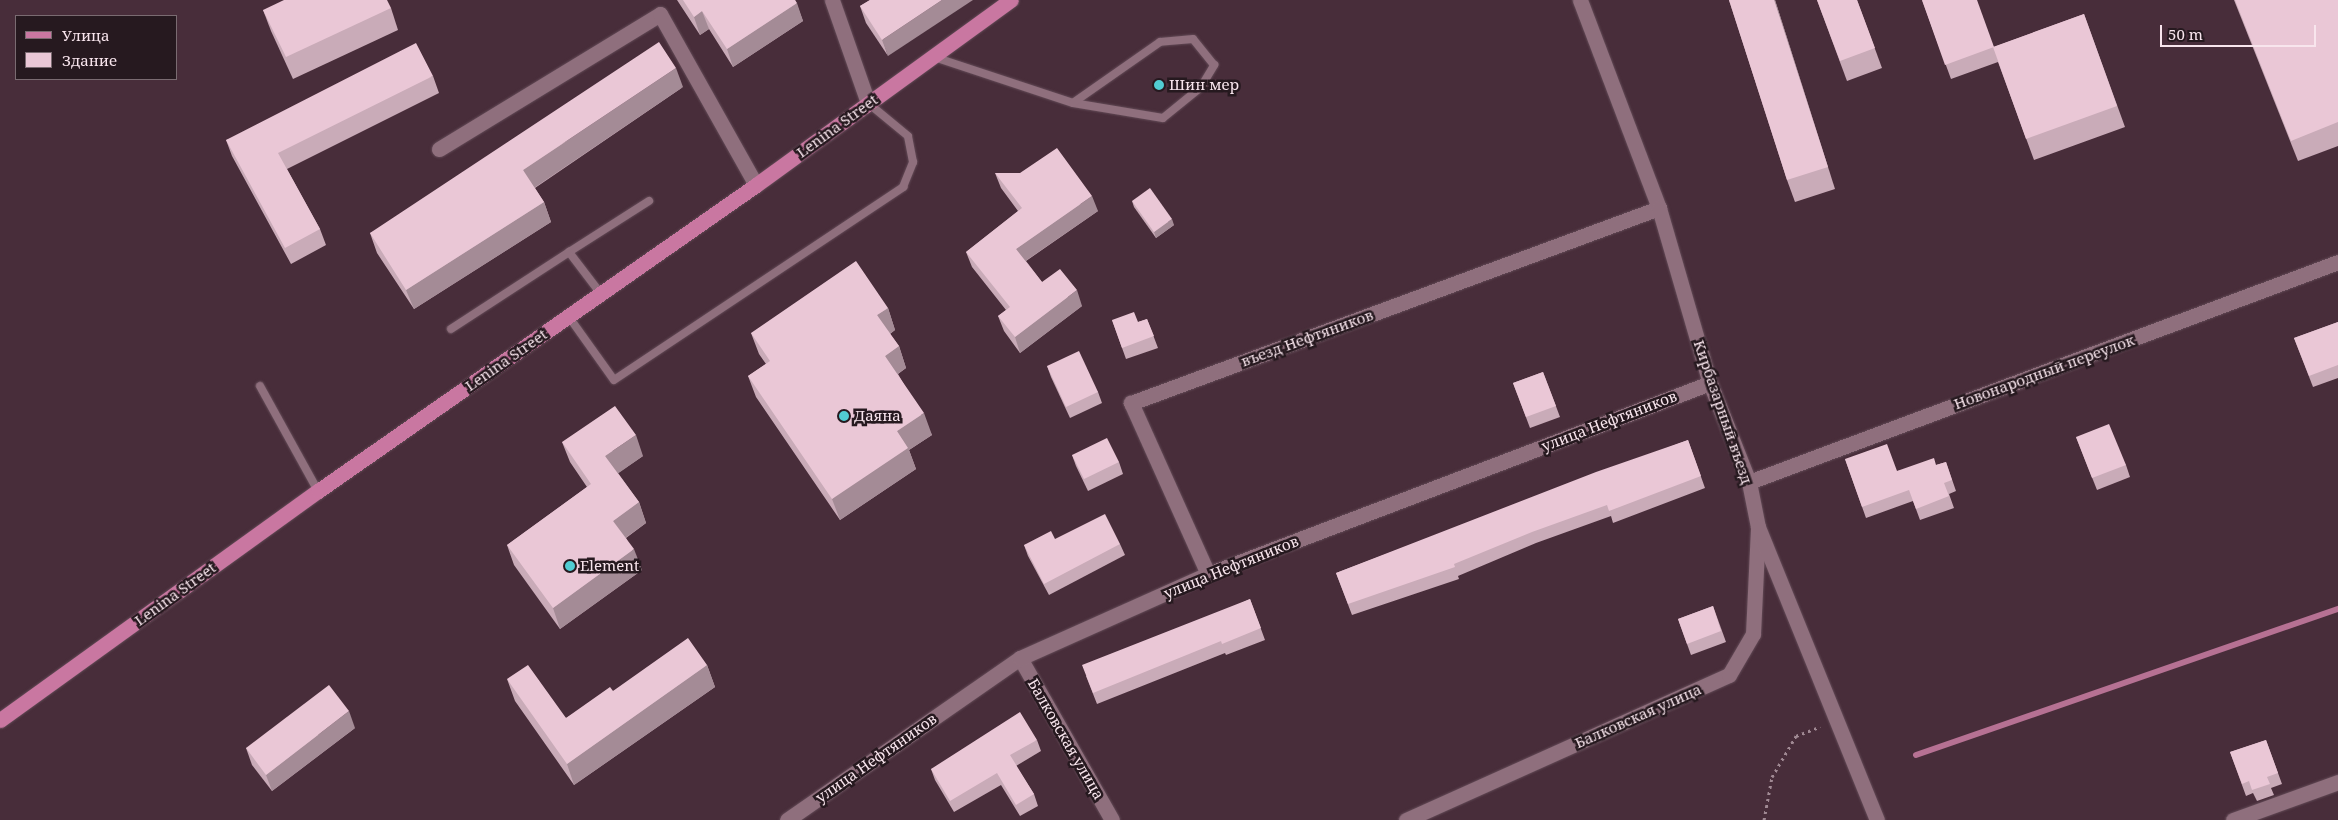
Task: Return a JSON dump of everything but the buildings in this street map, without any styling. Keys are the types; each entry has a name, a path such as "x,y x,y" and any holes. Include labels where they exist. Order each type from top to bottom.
{"main road":[{"name":"Lenina Street","path":"0,720 318,491 756,185 1011,0"}],"street":[{"path":"832,0 868,104"},
{"name":"Кирбазарный въезд","path":"1580,0 1659,208 1710,383 1749,482 1758,527 1835,722 1877,820"},
{"path":"438,148 660,14 756,185"},
{"name":"въезд Нефтяников","path":"1208,574 1131,404 1659,208"},
{"name":"Новонародный переулок","path":"1749,482 2338,262"},
{"name":"улица Нефтяников","path":"787,820 1020,658 1208,574 1710,383"},
{"name":"Балковская улица","path":"1406,820 1729,675 1753,634 1758,527"},
{"name":"Балковская улица","path":"1020,658 1112,820"},
{"path":"2233,820 2338,782"}],"lane":[{"path":"934,57 1073,103 1163,118 1201,87 1214,65 1193,39 1160,42 1073,103"},
{"path":"569,317 614,380 903,187 913,162 908,136 868,104"},
{"path":"451,329 649,201"},
{"path":"569,252 601,294"},
{"path":"260,386 318,491"}],"path":[{"path":"1764,820 1772,777 1796,736 1835,722"}],"waterway":[{"path":"1916,755 2338,609"}],"place":[{"name":"Шин мер","path":"1159,85"},
{"name":"Даяна","path":"844,416"},
{"name":"Element","path":"570,566"}]}
